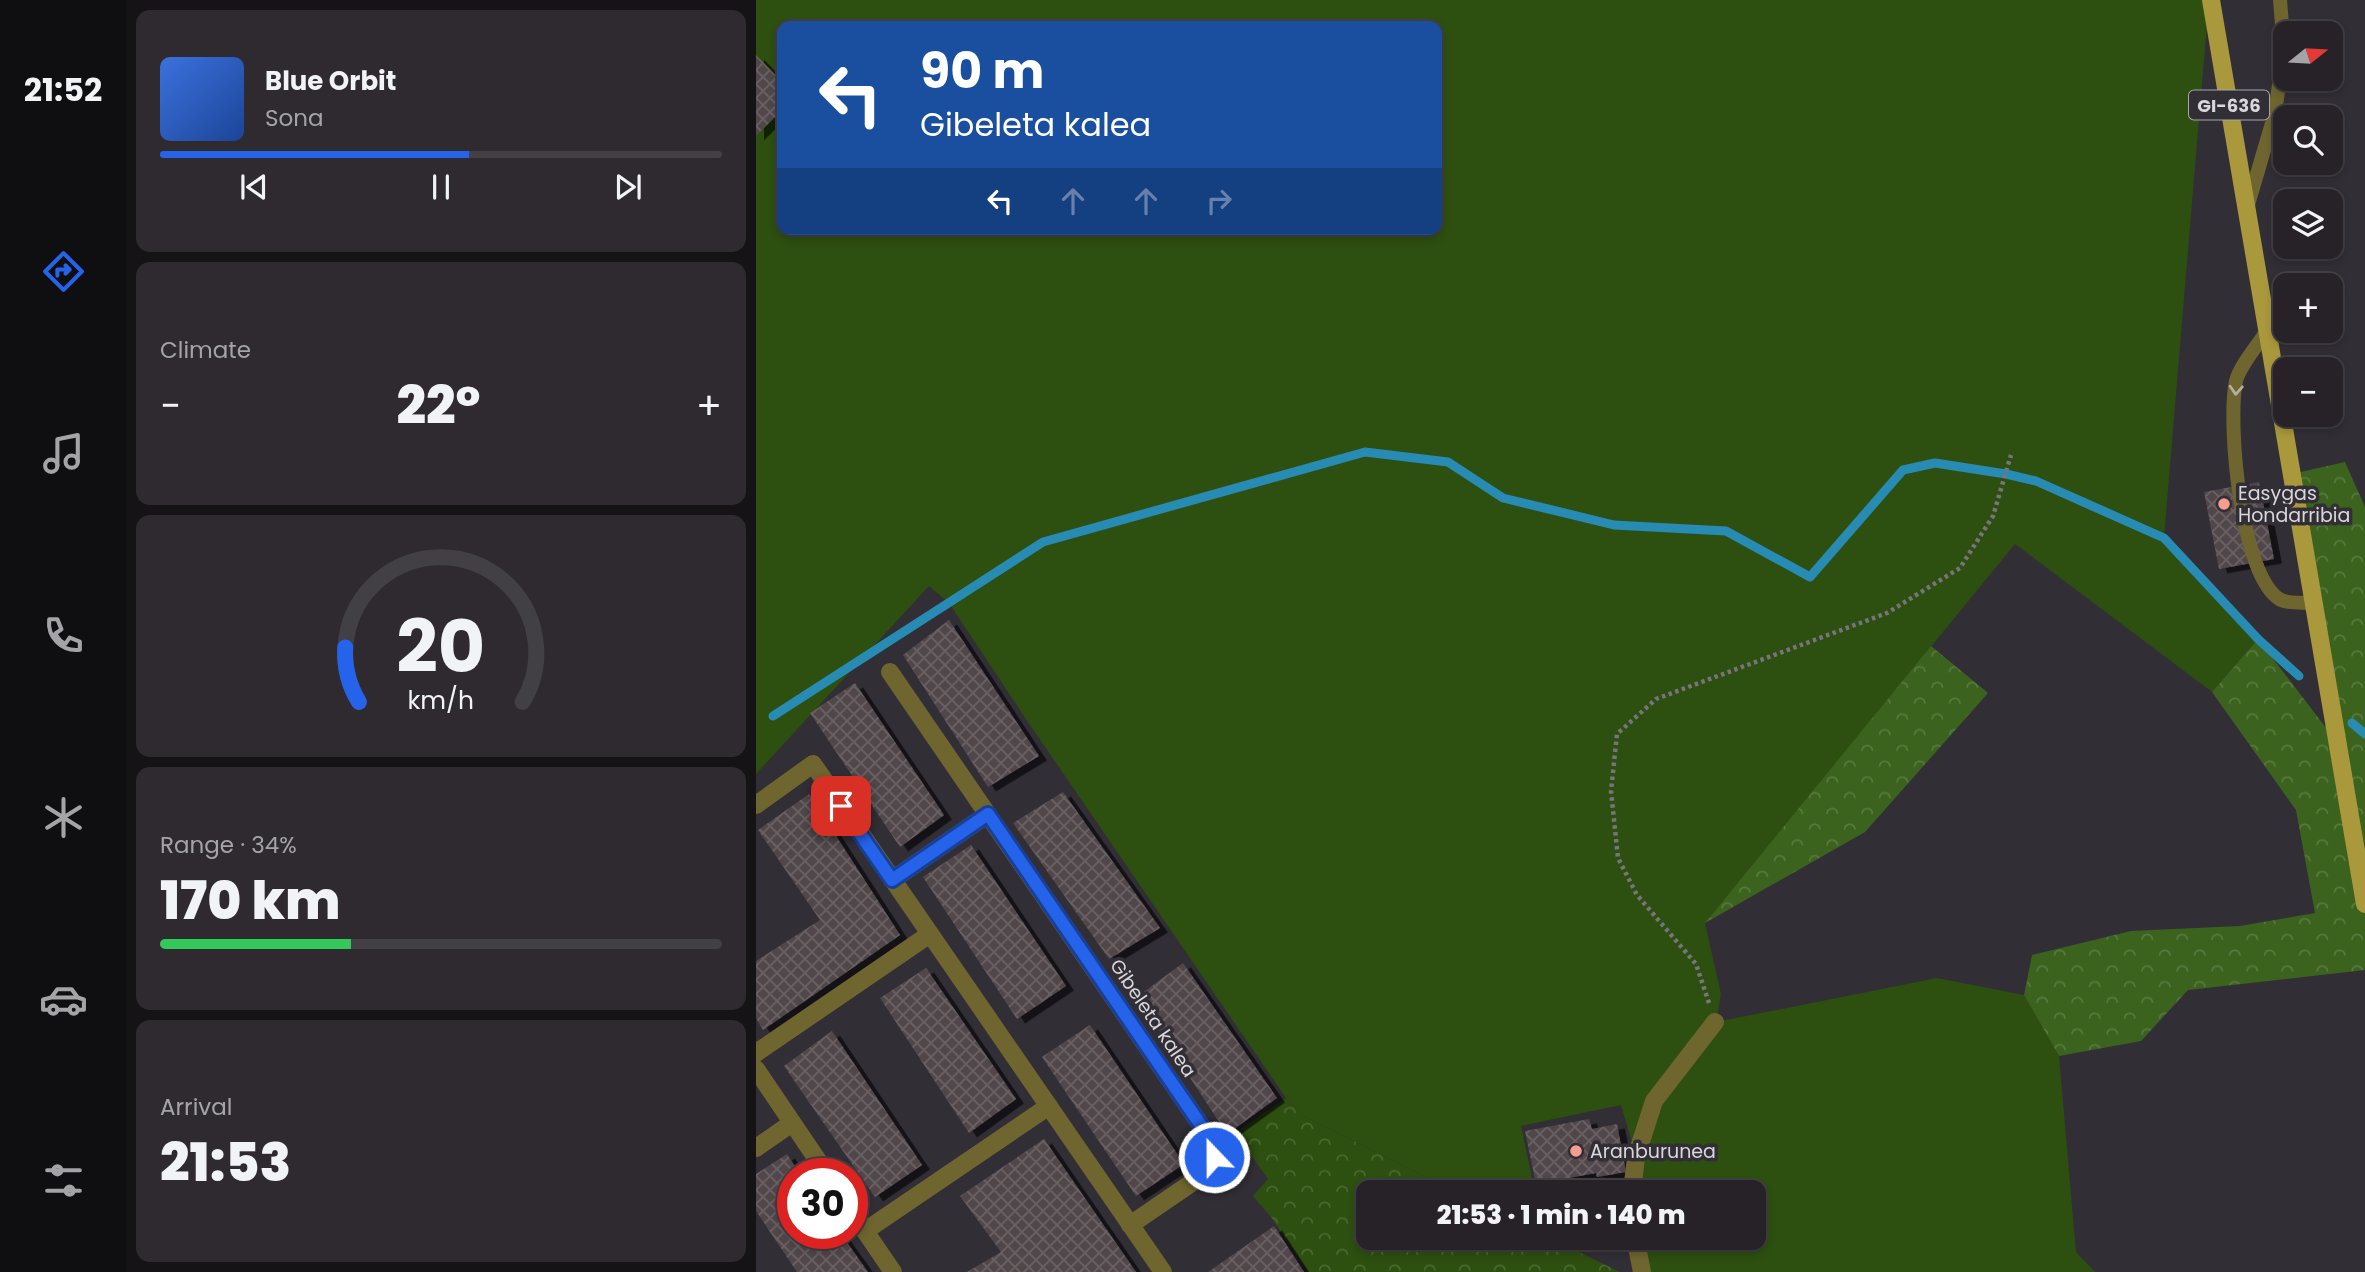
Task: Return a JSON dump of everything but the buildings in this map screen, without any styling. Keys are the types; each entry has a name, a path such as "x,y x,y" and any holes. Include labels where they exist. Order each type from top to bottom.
{"main road":[{"name":"GI-636","path":"2211,0 2365,904"}],"street":[{"name":"Gibeleta kalea","path":"890,672 1211,1140 1214,1157 1209,1171 1130,1225"},
{"path":"756,804 813,764 1163,1272"},
{"path":"892,880 988,814"},
{"path":"756,1054 930,934"},
{"path":"1633,1180 1636,1157 1654,1101 1715,1022"},
{"path":"756,1069 816,1158"},
{"path":"868,1229 1049,1106"},
{"path":"756,1148 792,1123"},
{"path":"868,1235 893,1272"},
{"path":"1638,1250 1642,1272"}],"lane":[{"path":"2246,209 2275,113 2284,49 2280,0"},
{"path":"2267,331 2236,379 2234,454 2245,528 2264,585 2283,601 2313,603"}],"path":[{"path":"1715,1022 1696,964 1637,895 1618,858 1611,791 1617,734 1656,699 1887,613 1960,568 1993,516 2011,455"}],"green space":[{"path":"756,0 2209,0 2164,538 2258,639 2212,692 2015,544 1705,923 1721,994 1716,1022 1937,978 2024,995 2059,1056 2076,1252 2095,1272 1642,1272 1638,1250 1766,1250 1766,1180 1633,1180 1636,1157 1621,1105 1521,1126 1532,1180 1432,1180 1304,1116 1286,1098 949,603 929,586 756,774"},
{"path":"2345,462 2365,507 2365,970 2188,990 2141,1041 2059,1056 2024,995 2032,955 2131,931 2240,926 2315,913 2296,810 2212,692 2258,639 2336,741 2292,474"},
{"path":"1931,646 1988,693 1865,832 1705,923"},
{"path":"1286,1098 1304,1116 1432,1180 1356,1180 1356,1250 1575,1250 1620,1272 1308,1272 1271,1217 1253,1196 1268,1179 1235,1133"}],"waterway":[{"path":"773,716 1043,542 1365,452 1448,462 1503,498 1614,525 1726,531 1810,577 1903,470 1935,463 2036,481 2164,538 2258,639 2299,676"},
{"path":"2352,723 2365,734"}],"place":[{"name":"Easygas Hondarribia","path":"2224,504"},
{"name":"Aranburunea","path":"1576,1151"}],"route":[{"path":"841,806 892,880 988,814 1211,1140 1214,1157"}]}
